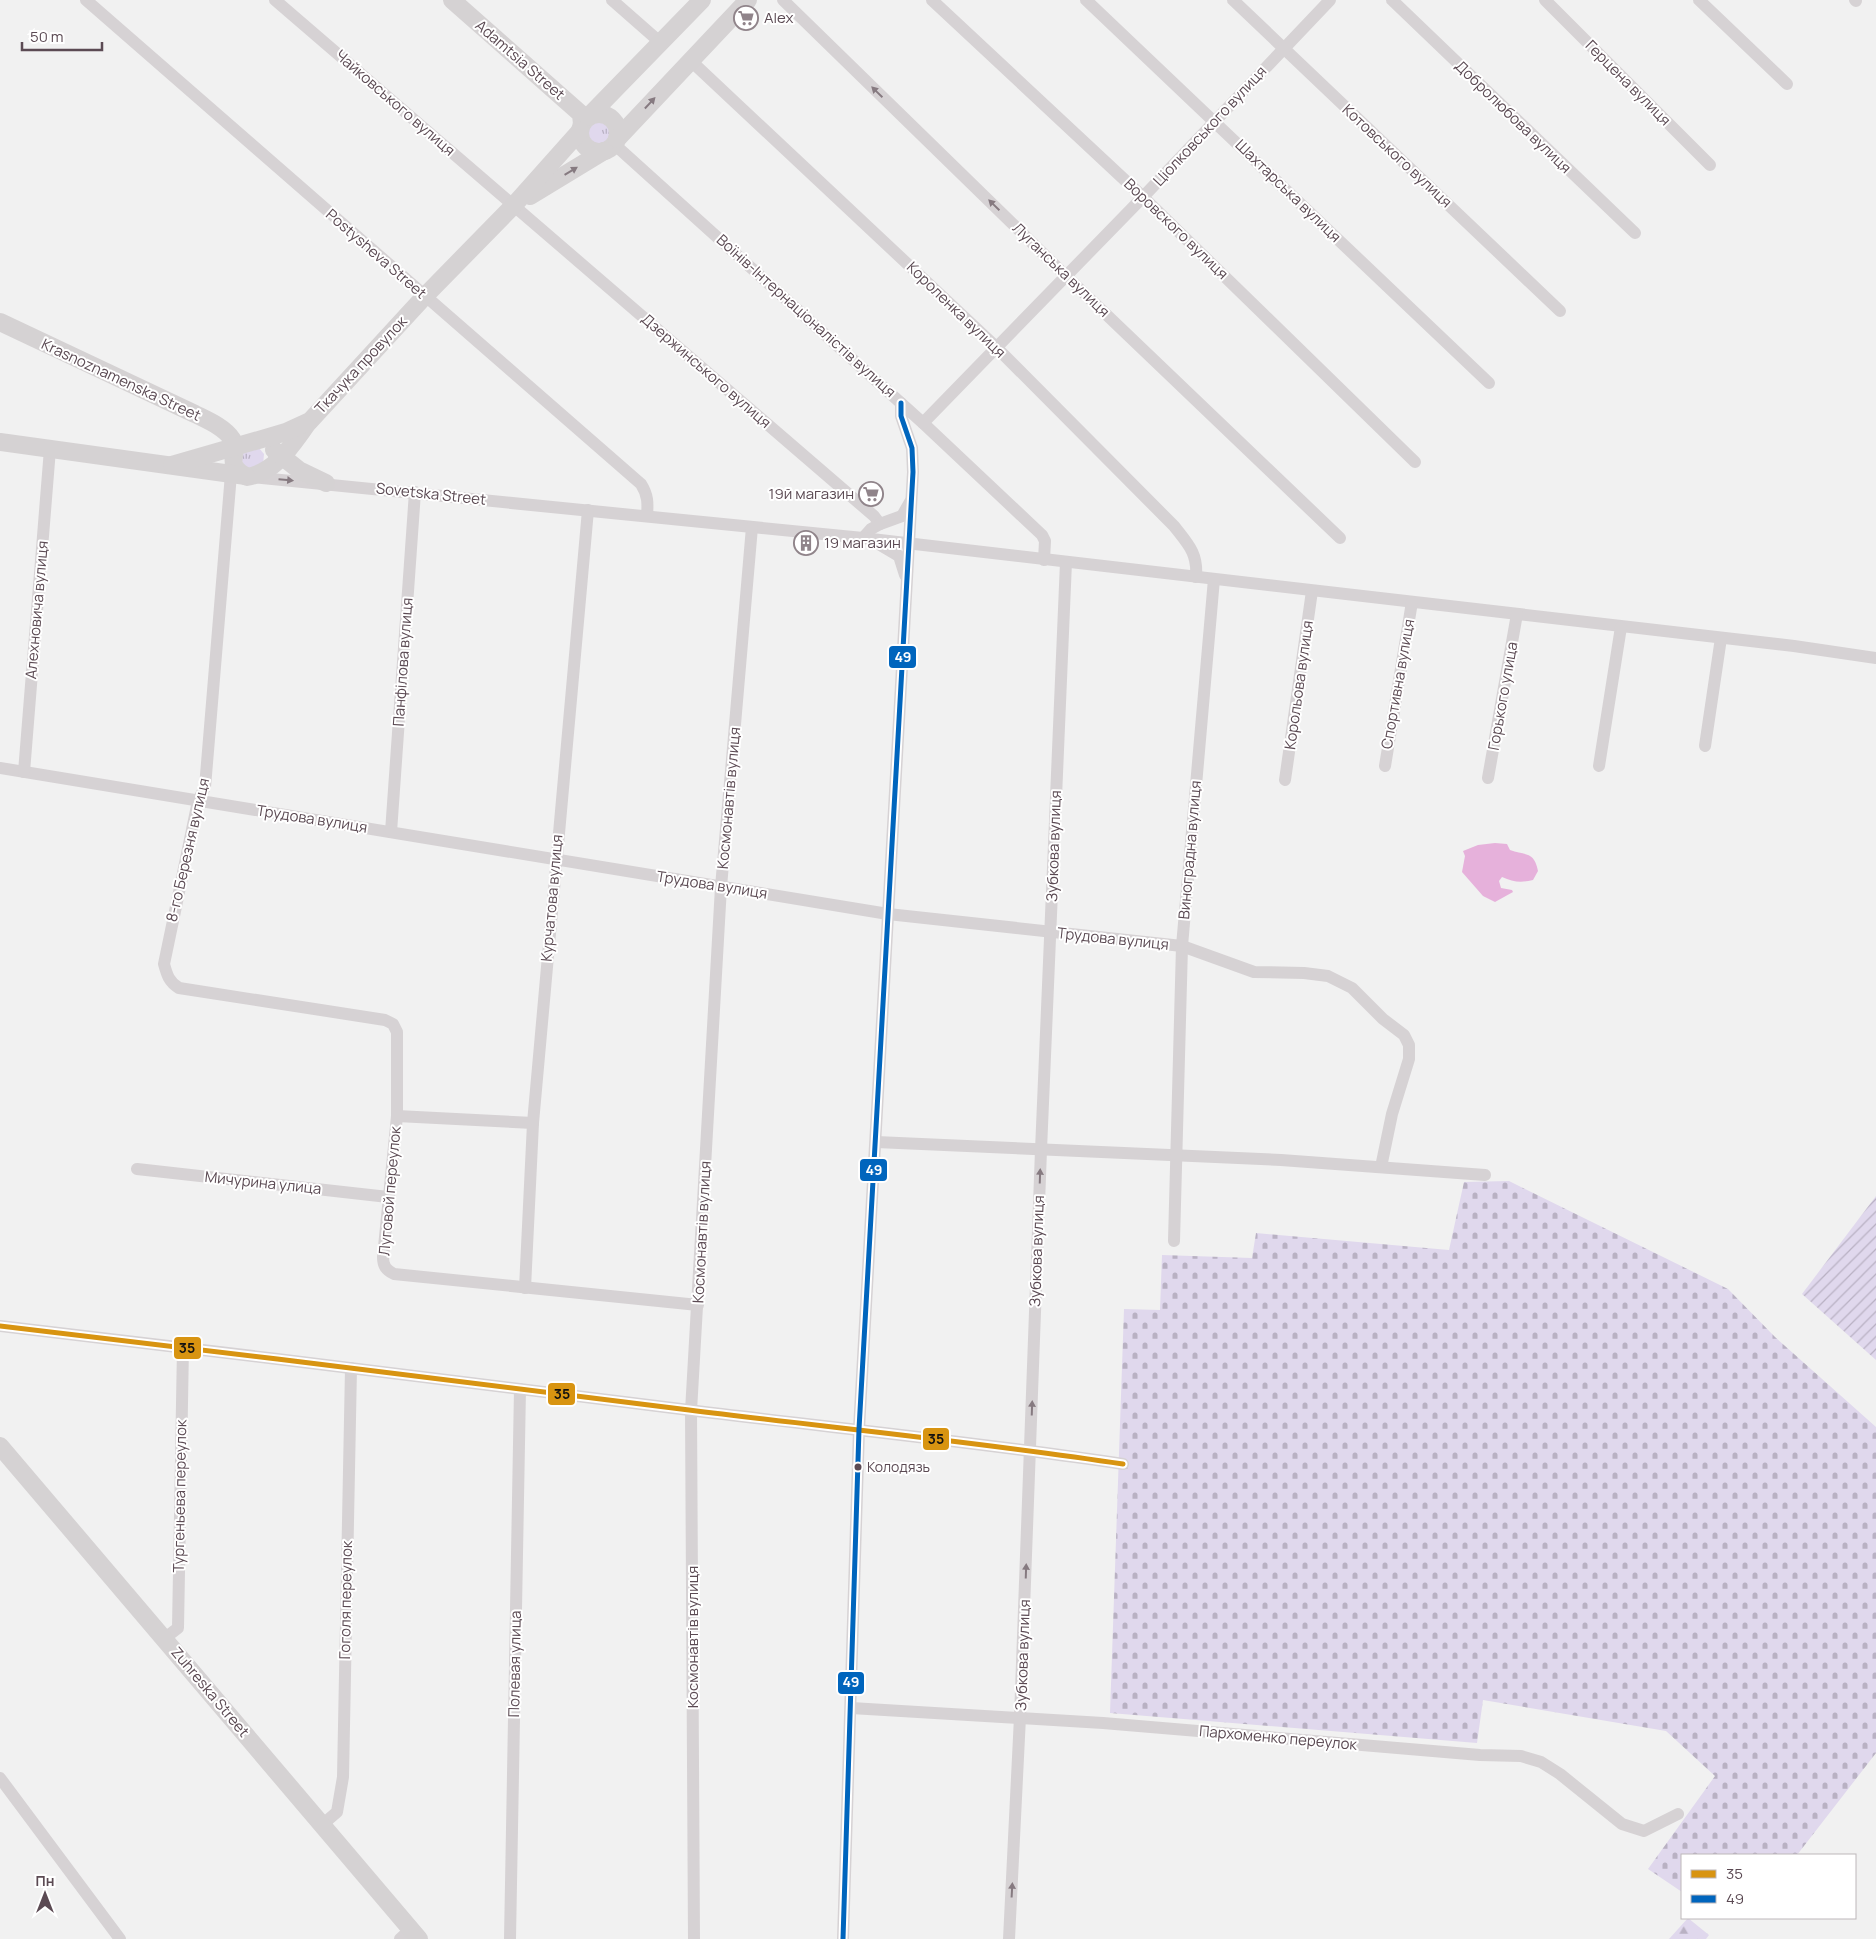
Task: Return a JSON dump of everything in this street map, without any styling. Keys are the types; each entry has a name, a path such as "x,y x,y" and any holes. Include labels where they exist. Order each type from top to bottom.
{"street":[{"name":"Postysheva Street","path":"86,0 424,297 641,484 646,492 648,502 647,516"},
{"name":"Чайковського вулиця","path":"275,0 514,205"},
{"name":"Adamtsia Street","path":"452,0 581,114 584,124"},
{"path":"612,0 660,43"},
{"path":"514,205 584,124 702,0"},
{"path":"514,205 611,145 748,0"},
{"name":"Луганська вулиця","path":"783,0 1066,276 1340,538"},
{"name":"Воровского вулиця","path":"932,0 1143,197 1415,462"},
{"name":"Шахтарська вулиця","path":"1086,0 1489,383"},
{"name":"Котовського вулиця","path":"1234,0 1560,311"},
{"name":"Ціолковського вулиця","path":"923,423 1143,197 1330,0"},
{"name":"Добролюбова вулиця","path":"1392,0 1635,233"},
{"name":"Герцена вулиця","path":"1545,0 1710,165"},
{"path":"1699,0 1787,84"},
{"name":"Короленка вулиця","path":"690,60 996,347 1174,526 1192,549 1197,564 1196,577"},
{"path":"600,114 610,118 617,128 611,145 597,152 586,147 582,143 584,124 600,114"},
{"name":"Воїнів-Інтернаціоналістів вулиця","path":"611,145 651,176 923,423 1042,535 1045,541 1044,560"},
{"name":"Ткачука провулок","path":"172,465 286,432 310,421 424,297 514,205"},
{"name":"Дзержинського вулиця","path":"514,205 874,516 880,524"},
{"name":"Krasnoznamenska Street","path":"0,322 195,414 229,436 234,447"},
{"path":"843,1939 859,1429 913,472 912,448 901,416 901,403"},
{"path":"234,447 232,458 239,475 266,472 282,457 310,421"},
{"name":"Sovetska Street","path":"0,442 239,475 863,538"},
{"path":"252,442 263,444 299,470 326,483"},
{"name":"Алехновича вулиця","path":"24,772 50,449"},
{"name":"8-го Березня вулиця","path":"239,475 205,787 198,800 164,964 172,984 178,988 291,1005"},
{"name":"Панфілова вулиця","path":"391,832 416,492"},
{"path":"863,538 867,532 880,524 902,516 912,498"},
{"name":"Курчатова вулиця","path":"525,1288 533,1124 588,510"},
{"name":"Космонавтів вулиця","path":"694,1939 691,1411 721,887 752,527"},
{"path":"863,538 1794,646 1876,658"},
{"path":"863,538 890,549 899,556 904,568 907,587"},
{"name":"Зубкова вулиця","path":"1009,1939 1020,1717 1041,1150 1066,562"},
{"name":"Виноградна вулиця","path":"1174,1241 1182,946 1214,579"},
{"name":"Корольова вулиця","path":"1285,780 1312,591"},
{"name":"Спортивна вулиця","path":"1384,766 1412,602"},
{"name":"Горького улица","path":"1488,778 1517,614"},
{"path":"1598,766 1621,626"},
{"path":"1705,746 1721,638"},
{"name":"Трудова вулиця","path":"0,768 888,914 1182,946 1254,972 1304,973 1328,976 1352,988 1383,1019 1404,1035 1409,1045 1409,1059 1392,1114 1381,1166"},
{"name":"Луговой переулок","path":"291,1005 386,1020 394,1024 397,1032 397,1116 382,1257 385,1268 389,1272 698,1306"},
{"path":"397,1116 533,1124"},
{"path":"876,1142 1176,1154 1381,1166 1485,1175"},
{"name":"Мичурина улица","path":"137,1169 388,1197"},
{"path":"0,1326 520,1388 691,1411 1030,1450 1123,1464"},
{"name":"Тургеньева переулок","path":"165,1638 178,1628 183,1347"},
{"name":"Гоголя переулок","path":"322,1825 337,1812 343,1777 351,1368"},
{"name":"Полевая улица","path":"510,1939 520,1388"},
{"name":"Zuhreska Street","path":"0,1446 322,1825 410,1936"},
{"name":"Пархоменко переулок","path":"850,1708 1020,1717 1480,1755 1521,1756 1542,1762 1560,1774 1622,1824 1644,1831 1678,1814"},
{"path":"0,1778 120,1939"}],"green space":[{"path":"599,121 607,125 611,133 607,141 599,145 591,141 587,133 591,125"},
{"path":"259,448 264,454 263,465 245,469 240,455 241,451"},
{"path":"1509,1181 1728,1289 1775,1337 1876,1427 1876,1753 1798,1854 1681,1854 1681,1891 1648,1869 1715,1776 1666,1731 1483,1700 1477,1743 1110,1713 1124,1309 1160,1310 1162,1255 1252,1258 1256,1233 1449,1250 1464,1182"},
{"path":"1876,1196 1876,1360 1802,1294"},
{"path":"1687,1919 1709,1935 1706,1939 1669,1939"}],"shaded area":[{"path":"1507,844 1510,850 1528,855 1534,860 1538,871 1533,880 1529,881 1517,882 1502,877 1499,881 1501,888 1512,890 1513,892 1495,902 1483,896 1462,872 1465,856 1463,851 1478,845"}],"transit line":[{"name":"49","path":"843,1939 859,1429 913,472 912,448 901,416 901,403"},
{"name":"35","path":"0,1326 961,1442 1123,1464"}],"place":[{"name":"Alex","path":"746,18"},
{"name":"19й магазин","path":"871,494"},
{"name":"19 магазин","path":"806,543"},
{"name":"Колодязь","path":"858,1467"}]}
